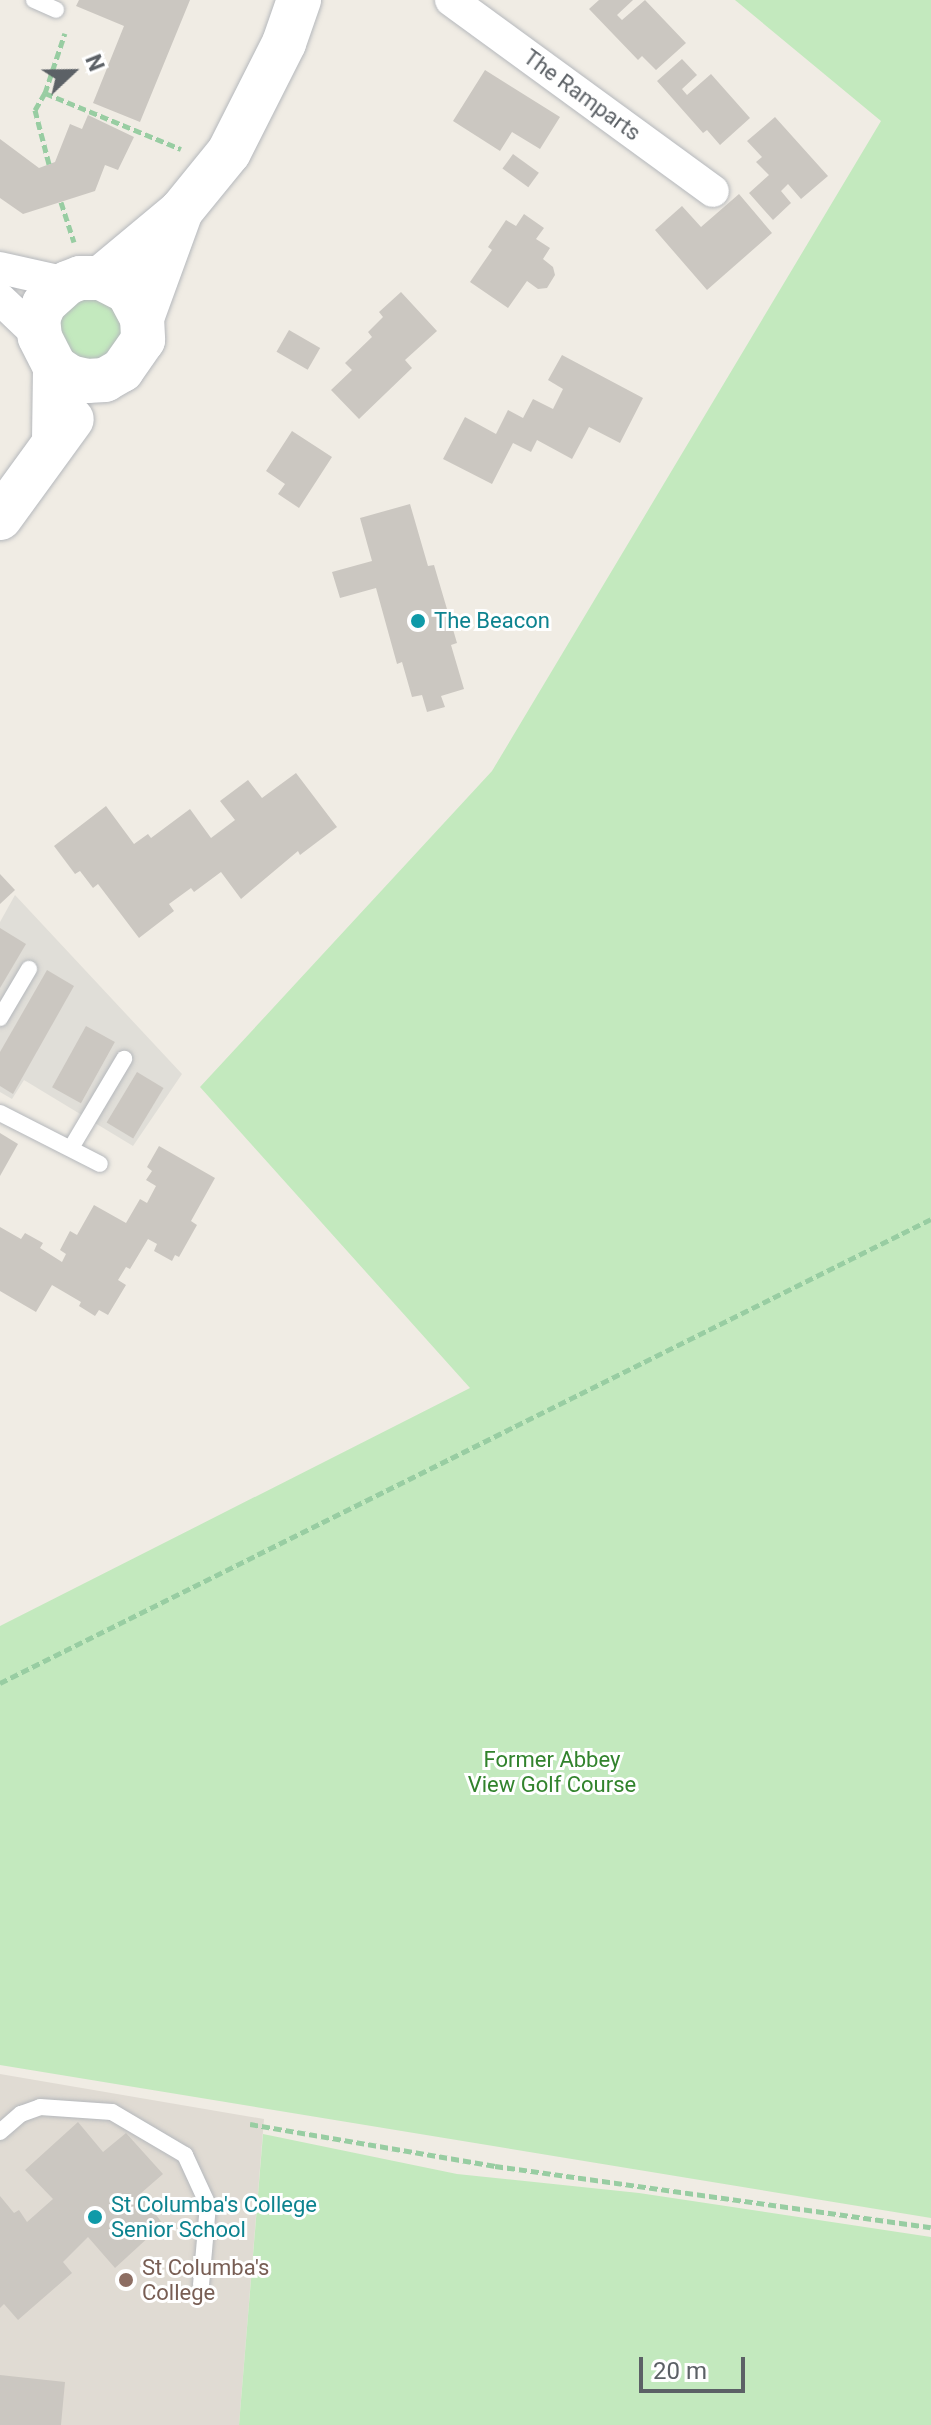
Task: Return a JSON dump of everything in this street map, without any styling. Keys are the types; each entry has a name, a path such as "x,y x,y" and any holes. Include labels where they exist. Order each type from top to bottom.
{"street":[{"path":"0,518 54,441 105,380 134,356 143,340 142,318 181,211 229,152 284,43 299,0"},
{"name":"The Ramparts","path":"451,0 713,191"},
{"path":"0,268 78,261 181,211"},
{"path":"78,261 128,292 142,318"},
{"path":"54,441 48,352 38,319 44,304 78,261"},
{"path":"0,299 70,377 87,381 105,380"}],"lane":[{"path":"34,0 56,10"},
{"path":"0,1018 29,969"},
{"path":"71,1148 124,1059"},
{"path":"0,1113 100,1164"},
{"path":"0,2132 21,2114 40,2107 99,2110 112,2112 185,2155 208,2205 201,2285"}],"path":[{"path":"49,164 35,110 45,93 67,27"},
{"path":"45,93 195,154"},
{"path":"61,202 78,261"},
{"path":"0,1683 931,1219"},
{"path":"250,2124 495,2166 931,2227"}],"shaded area":[{"path":"15,895 182,1074 133,1146 24,1080 12,1099 0,1092 0,922"},
{"name":"St Columba's College","path":"0,2074 264,2119 239,2425 0,2425"}],"green space":[{"name":"Former Abbey View Golf Course","path":"735,0 931,0 931,2218 0,2065 0,1626 470,1388 200,1087 492,771 881,121"},
{"path":"93,294 117,308 124,335 97,365 59,351 57,311"},
{"path":"263,2134 457,2174 639,2193 931,2237 931,2425 239,2425"}],"building":[{"path":"79,0 190,0 140,122 93,103 124,26 76,6"},
{"path":"599,0 633,0 617,15 622,20 645,0 686,43 656,70 642,56 638,60 589,9"},
{"path":"682,59 697,75 682,89 687,95 711,74 750,118 720,145 707,130 703,133 657,81"},
{"path":"485,70 560,117 540,149 512,132 500,151 453,121"},
{"path":"88,115 134,137 118,170 105,165 95,191 23,214 0,198 0,139 39,168 55,162 70,124 82,129"},
{"path":"775,117 828,176 801,199 788,184 781,191 791,203 773,220 749,193 769,175 756,162 762,157 747,141"},
{"path":"513,154 539,173 528,187 502,169"},
{"path":"739,194 772,233 707,290 655,230 682,206 701,227"},
{"path":"524,214 544,228 536,239 550,248 543,259 553,267 555,275 547,288 538,289 527,281 508,308 470,282 492,250 488,247 506,220 516,226"},
{"path":"401,292 437,331 405,360 412,368 359,419 331,390 352,370 345,363 372,337 368,332 383,317 379,312"},
{"path":"289,330 320,348 308,370 276,352"},
{"path":"562,355 643,398 620,443 589,427 572,459 537,440 531,452 513,443 492,484 443,459 465,417 496,434 508,410 523,418 533,399 553,409 563,389 548,380"},
{"path":"292,431 332,457 299,508 278,494 285,484 266,471"},
{"name":"The Beacon","path":"410,504 428,566 434,565 457,643 451,645 464,689 441,696 445,707 427,712 422,695 412,697 402,662 397,664 376,588 340,598 332,572 372,561 360,518"},
{"path":"296,773 337,827 300,855 298,851 241,899 221,872 194,892 191,888 169,904 174,911 139,938 98,884 93,888 80,871 75,874 54,846 106,806 134,844 148,834 151,838 190,809 211,838 235,820 220,801 248,780 262,798"},
{"path":"0,874 15,890 0,904"},
{"path":"0,928 26,944 0,988"},
{"path":"47,970 74,986 13,1094 0,1086 0,1052"},
{"path":"86,1026 115,1042 81,1103 52,1087"},
{"path":"137,1072 164,1088 133,1139 107,1123"},
{"path":"0,1133 18,1144 0,1176"},
{"path":"159,1146 215,1178 191,1221 197,1225 179,1257 175,1255 172,1261 154,1251 157,1244 148,1239 130,1269 126,1267 118,1280 126,1285 108,1315 99,1310 95,1316 79,1306 81,1302 52,1285 36,1312 0,1291 0,1227 21,1239 25,1233 43,1243 40,1248 62,1262 66,1254 60,1250 70,1231 77,1235 94,1205 126,1223 140,1199 147,1203 156,1186 146,1180 152,1171 147,1167"},
{"name":"St Columba's College Senior School","path":"78,2122 103,2152 126,2133 163,2174 140,2194 163,2224 115,2268 88,2237 63,2262 72,2273 18,2320 4,2304 0,2308 0,2196 14,2213 19,2210 27,2222 53,2199 25,2170"},
{"path":"0,2375 65,2382 61,2425 0,2425"}],"place":[{"name":"The Beacon","path":"418,621"},
{"name":"St Columba's College Senior School","path":"95,2217"},
{"name":"St Columba's College","path":"126,2280"}]}
